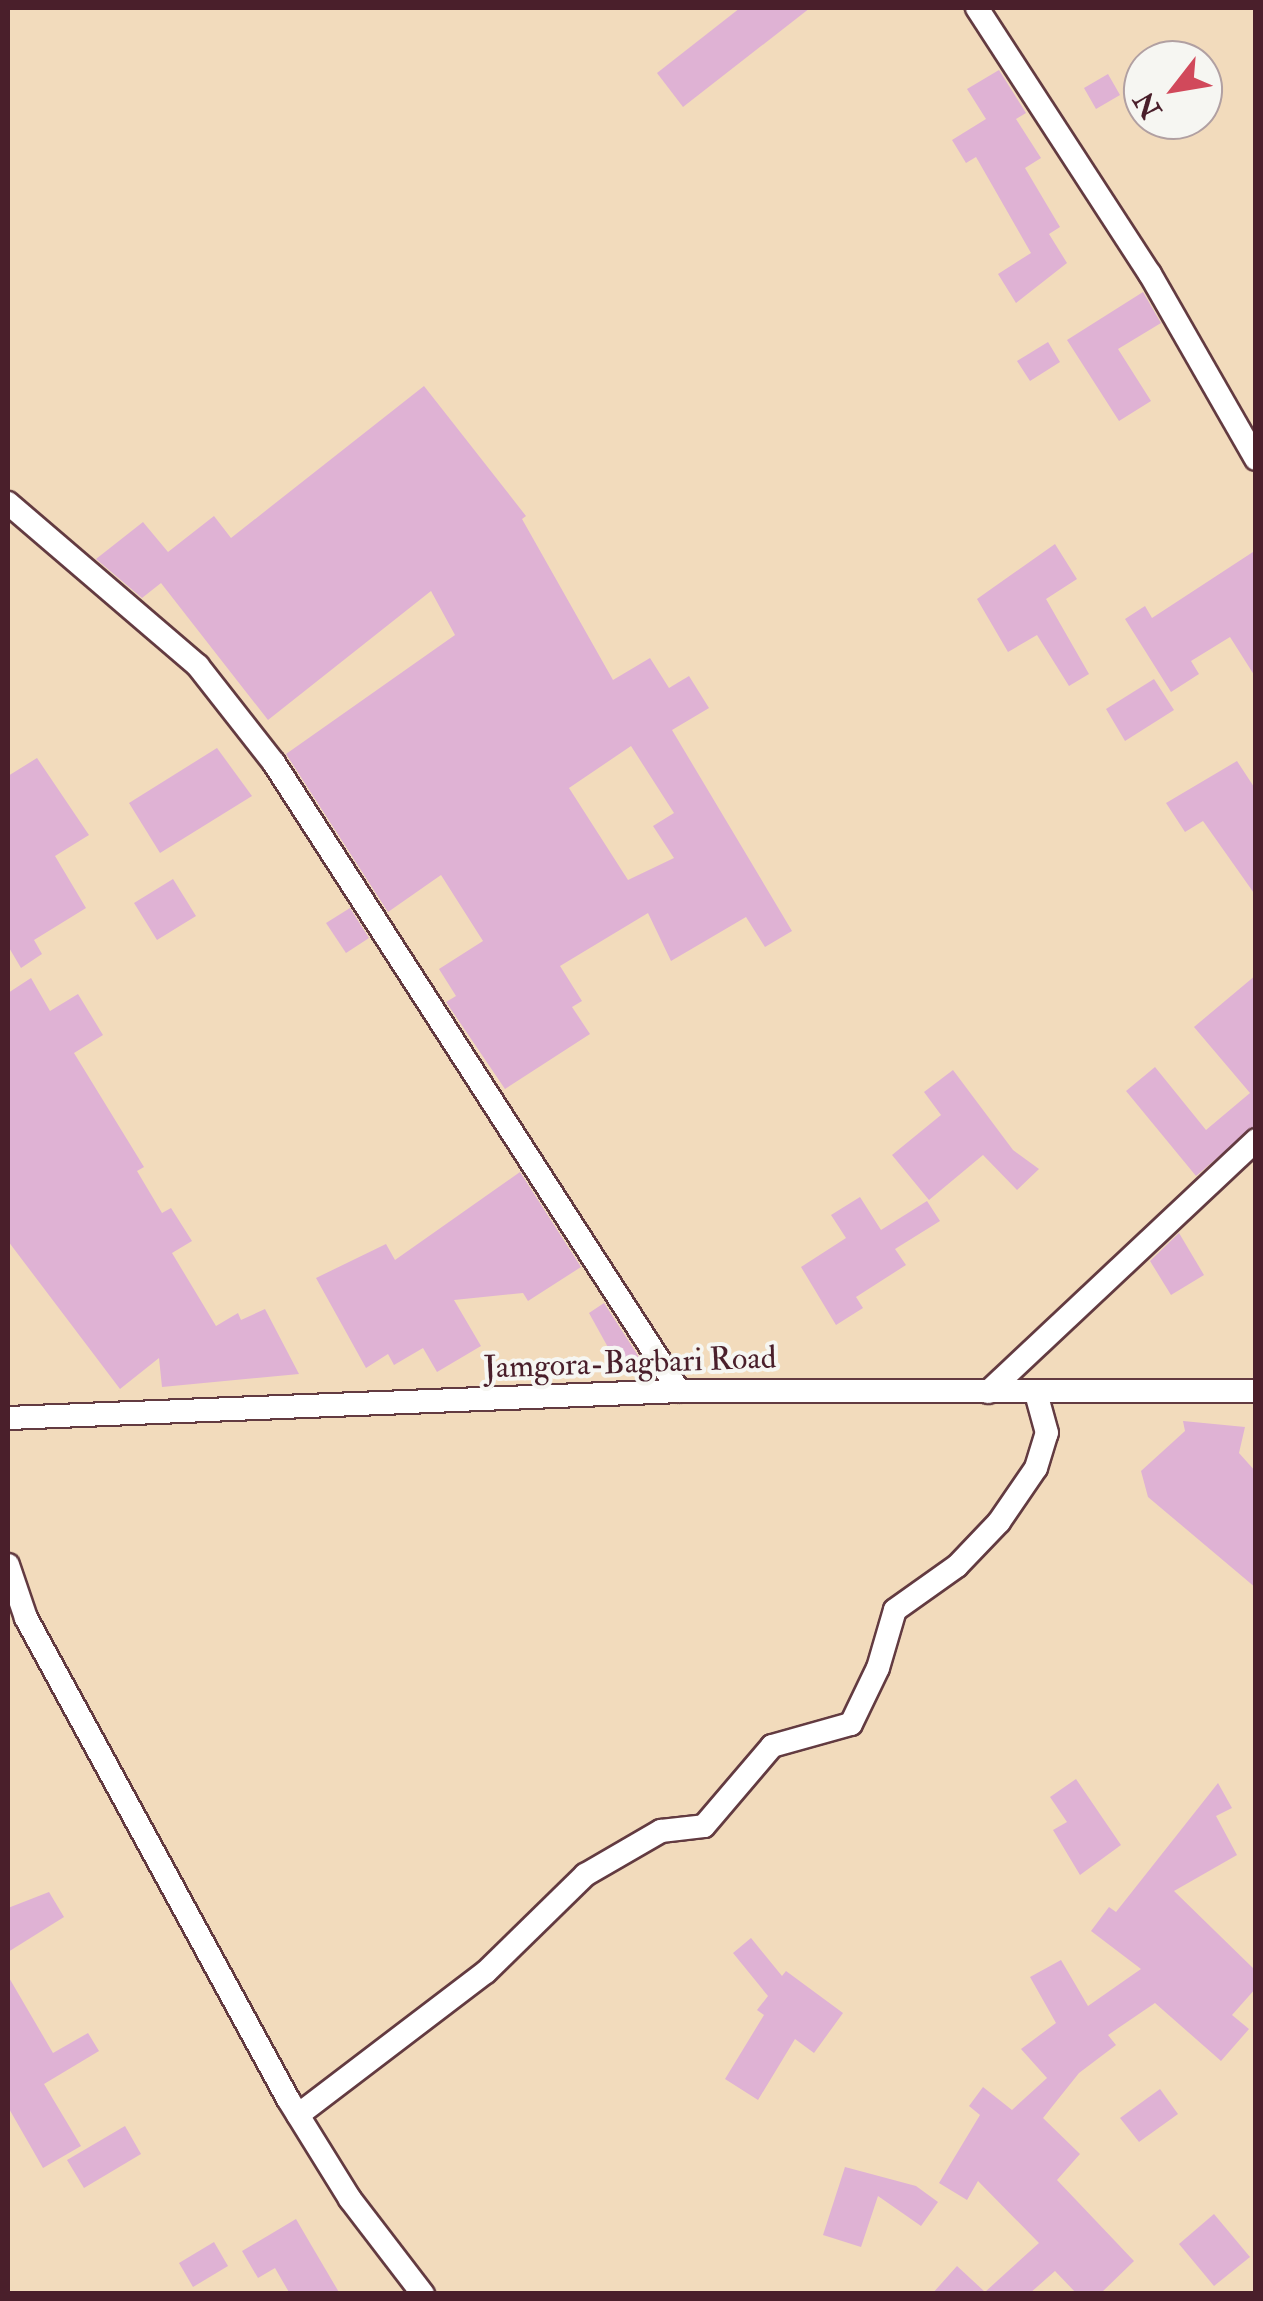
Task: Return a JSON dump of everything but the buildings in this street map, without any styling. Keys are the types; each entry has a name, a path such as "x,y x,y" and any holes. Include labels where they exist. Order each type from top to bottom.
{"street":[{"path":"977,8 1150,274 1256,459"},
{"path":"8,503 198,666 274,763 679,1391"},
{"path":"988,1392 1256,1140"},
{"name":"Jamgora-Bagbari Road","path":"8,1418 679,1391 1256,1392"},
{"path":"298,2115 486,1972 585,1875 661,1830 704,1826 772,1746 851,1724 878,1668 894,1610 968,1555 1036,1468 1047,1433 1036,1393"},
{"path":"8,1564 35,1635 298,2115 350,2200 423,2294"}]}
